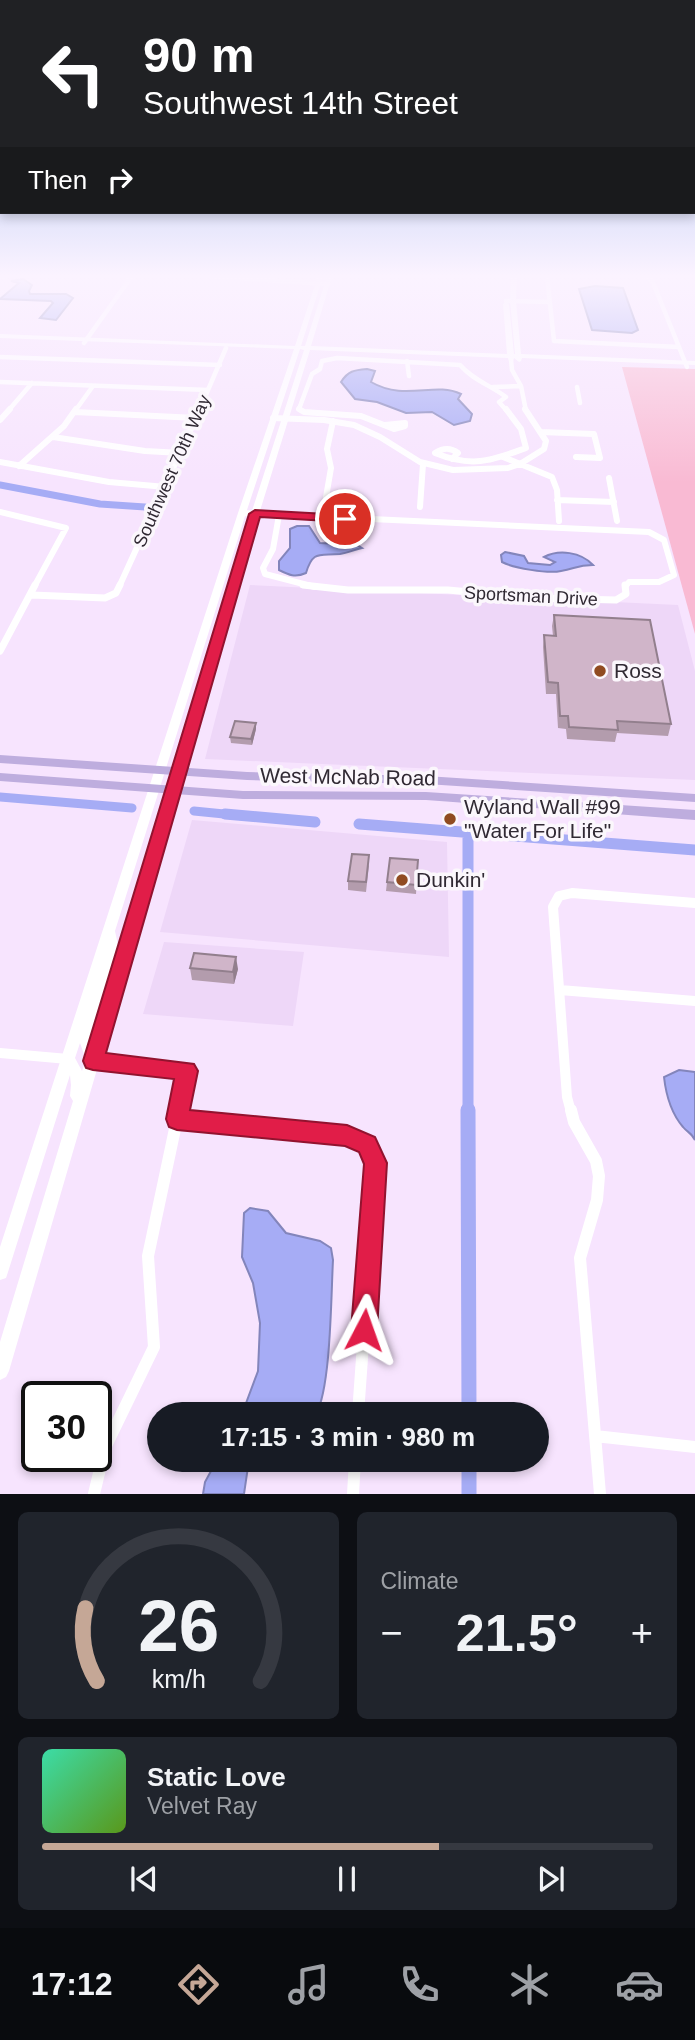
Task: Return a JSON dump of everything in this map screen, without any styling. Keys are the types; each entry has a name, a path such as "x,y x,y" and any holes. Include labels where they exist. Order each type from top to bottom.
{"main road":[{"path":"120,343 297,349"},
{"path":"131,343 691,365"},
{"path":"0,1272 242,513 299,343"},
{"path":"0,1371 255,514 309,343"},
{"path":"514,343 515,358"},
{"name":"West McNab Road","path":"0,760 247,776 426,779 695,798"},
{"name":"West McNab Road","path":"0,778 243,795 426,796 695,815"},
{"path":"93,1061 86,1041 113,953 109,931"},
{"path":"21,1300 22,1274 80,1084 76,1070 68,1059"}],"street":[{"path":"590,343 680,347"},
{"path":"678,343 691,365"},
{"name":"Southwest 70th Way","path":"32,595 105,598 116,593 166,487 226,348"},
{"path":"0,357 220,365"},
{"path":"394,429 361,416 304,412 299,409 312,374 320,369 322,361 337,358 460,365 471,378 506,397 499,402 513,414 526,442 526,448 485,463 452,459"},
{"path":"273,419 335,421 357,425 379,435 424,464 504,470 520,465 544,449 546,441 523,405 521,386 512,370 515,358"},
{"path":"407,361 409,376"},
{"path":"0,382 208,390"},
{"path":"0,420 32,383"},
{"path":"19,466 53,437 93,386"},
{"path":"491,387 521,386"},
{"path":"577,387 580,403"},
{"path":"75,412 196,418"},
{"path":"325,503 331,468 327,449 335,421"},
{"path":"379,435 405,426 405,423 385,425"},
{"path":"541,432 594,434 600,458 576,457"},
{"path":"53,437 145,451 181,453"},
{"path":"503,457 552,477 557,490 559,521"},
{"path":"0,462 109,482 166,487"},
{"path":"420,507 424,464"},
{"path":"609,478 617,521"},
{"path":"557,500 614,502"},
{"path":"0,512 66,528 0,651"},
{"name":"Sportsman Drive","path":"242,513 649,532 664,540 674,575 664,581 629,582 625,584 626,594 616,600 305,586 281,581 265,574 263,568 273,549 279,515"},
{"path":"0,635 9,635"},
{"path":"600,1494 580,1258 597,1200 599,1176 596,1161 574,1122 567,1097 553,907 559,896 572,893 695,903"},
{"path":"560,990 695,1001"},
{"path":"0,1053 68,1059"},
{"path":"93,1061 187,1071 148,1256 154,1347 105,1448 94,1494"},
{"path":"177,1119 347,1136 367,1145 376,1163 359,1402"},
{"path":"596,1436 695,1447"},
{"path":"353,1494 354,1472"}],"shaded area":[{"path":"622,367 695,369 695,634"},
{"path":"250,585 678,605 695,671 695,780 205,759"},
{"path":"192,820 447,842 449,957 160,932"},
{"path":"164,942 304,952 293,1026 143,1014"}],"water":[{"path":"367,369 375,371 371,382 384,388 408,391 440,389 461,394 458,399 472,414 470,421 454,425 432,412 406,413 377,402 355,399 341,382 352,372"},
{"path":"309,526 320,543 357,545 362,548 314,557 306,573 289,574 279,570 279,561 290,548 290,529"},
{"path":"505,552 524,556 528,563 550,565 555,562 544,557 556,553 570,553 593,565 555,572 531,570 502,562 501,555"},
{"path":"679,1070 695,1072 695,1140 675,1116 666,1090 664,1077"},
{"path":"250,1208 268,1211 286,1233 320,1241 331,1248 331,1317 325,1384 321,1402 246,1402 258,1371 260,1323 253,1283 242,1257 244,1213"},
{"path":"210,1472 247,1472 244,1494 203,1494"}],"building":[{"name":"Ross","path":"554,615 650,620 671,724 617,721 618,730 569,727 568,716 560,716 558,683 548,682 544,635 556,636"},
{"path":"235,721 256,723 251,739 230,737"},
{"path":"352,854 369,855 366,882 348,881"},
{"name":"Dunkin'","path":"390,858 418,860 416,885 387,882"},
{"path":"194,953 236,957 233,972 190,968"}],"waterway":[{"path":"0,485 100,504 145,507"},
{"path":"0,797 132,808"},
{"path":"194,811 244,816"},
{"path":"225,814 315,822"},
{"path":"359,824 695,850"},
{"path":"468,834 468,1110"},
{"path":"468,1110 469,1402"},
{"path":"469,1472 469,1494"}],"place":[{"name":"Ross","path":"600,671"},
{"name":"Wyland Wall #99 \"Water For Life\"","path":"450,819"},
{"name":"Dunkin'","path":"402,880"}],"route":[{"path":"345,519 255,514 93,1061 187,1071 177,1119 347,1136 367,1145 376,1163 364,1330"}]}
